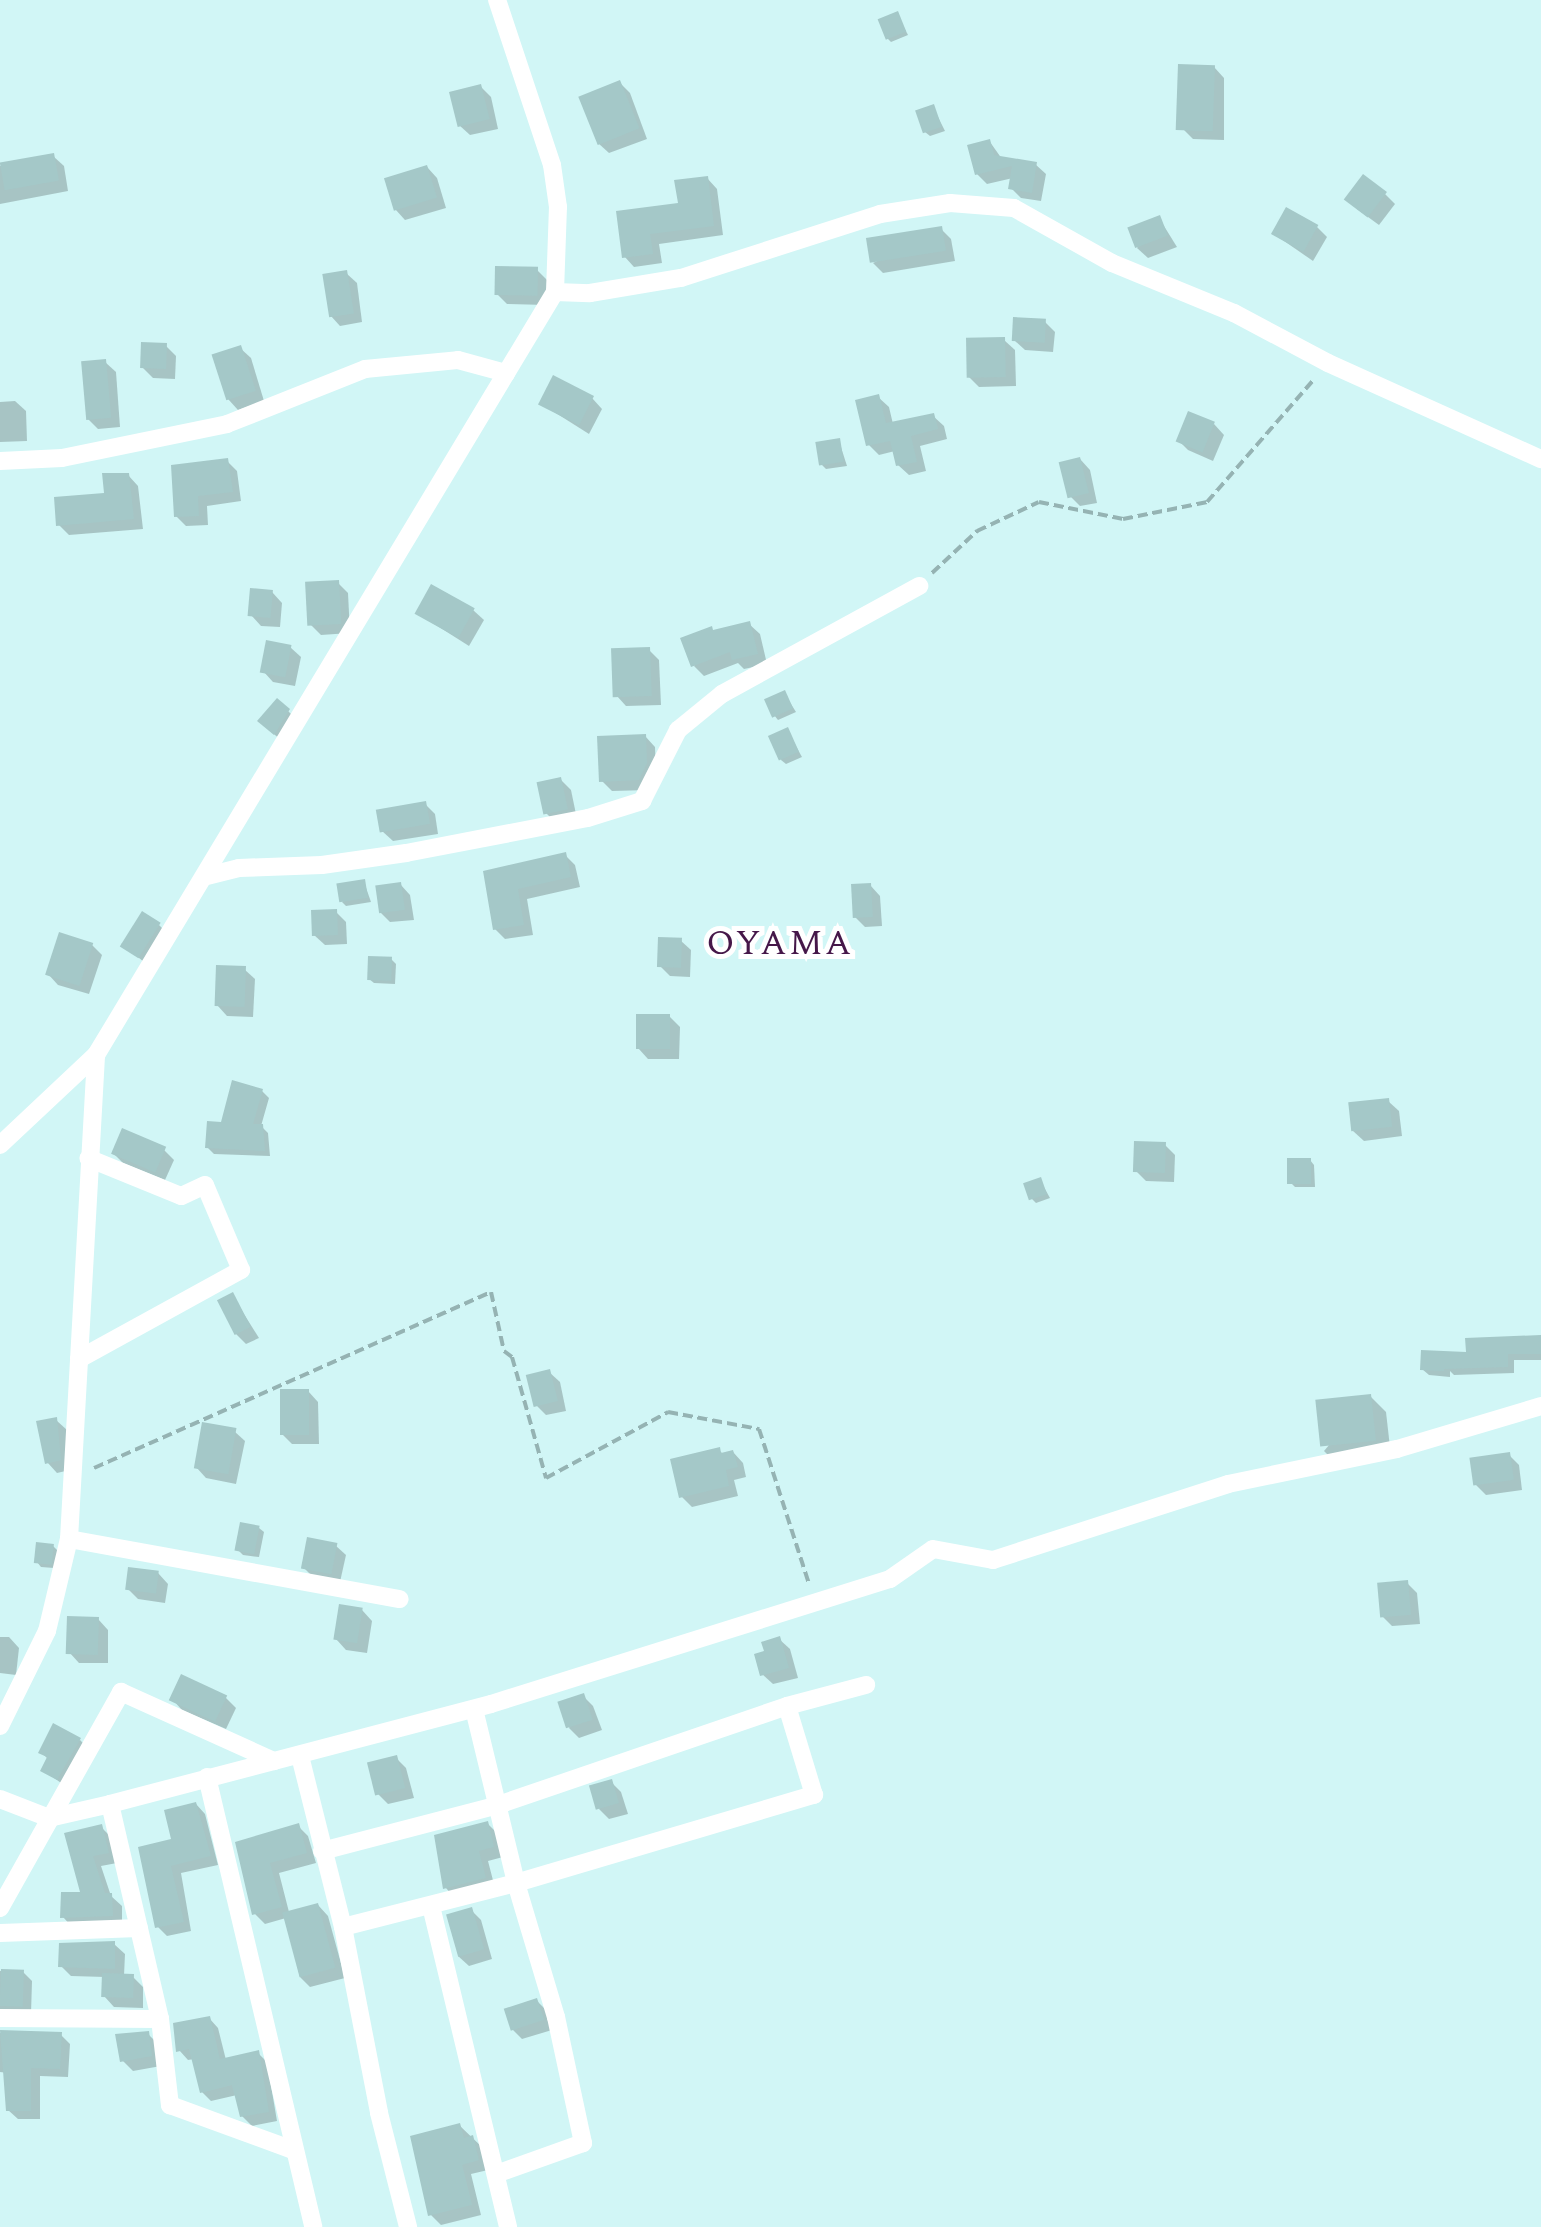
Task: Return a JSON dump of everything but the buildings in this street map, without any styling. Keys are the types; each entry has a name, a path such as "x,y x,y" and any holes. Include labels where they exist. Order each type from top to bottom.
{"street":[{"path":"0,1145 46,1107 96,1055 555,292 558,207 552,165 497,0"},
{"path":"555,292 590,293 681,278 880,214 950,202 1014,208 1112,263 1234,313 1328,363 1541,459"},
{"path":"0,462 62,458 227,424 366,368 458,360 506,373"},
{"path":"207,876 239,868 322,866 406,853 588,818 642,800 678,730 722,694 919,586"},
{"path":"0,1726 47,1630 69,1539 96,1055"},
{"path":"79,1359 241,1270 205,1185 181,1196 88,1158"},
{"path":"0,1799 49,1818 300,1756 474,1709 890,1579 933,1550 993,1560 1228,1484 1397,1449 1541,1406"},
{"path":"69,1539 400,1599"},
{"path":"322,1852 498,1805 787,1706 866,1686"},
{"path":"0,1908 121,1692 274,1761"},
{"path":"342,1926 516,1883 814,1795 787,1706"},
{"path":"474,1709 516,1883 556,2017 582,2144 496,2174"},
{"path":"300,1756 408,2227"},
{"path":"208,1777 313,2227"},
{"path":"110,1804 160,2018 170,2105 293,2150"},
{"path":"431,1906 508,2227"},
{"path":"0,1933 139,1928"},
{"path":"0,2018 160,2018"}],"path":[{"path":"919,586 977,530 1040,502 1122,519 1208,502 1328,363"},
{"path":"70,1479 491,1292 504,1350 512,1357 546,1478 668,1412 759,1429 815,1603"}],"district":[{"name":"OYAMA","path":"780,944"}]}
